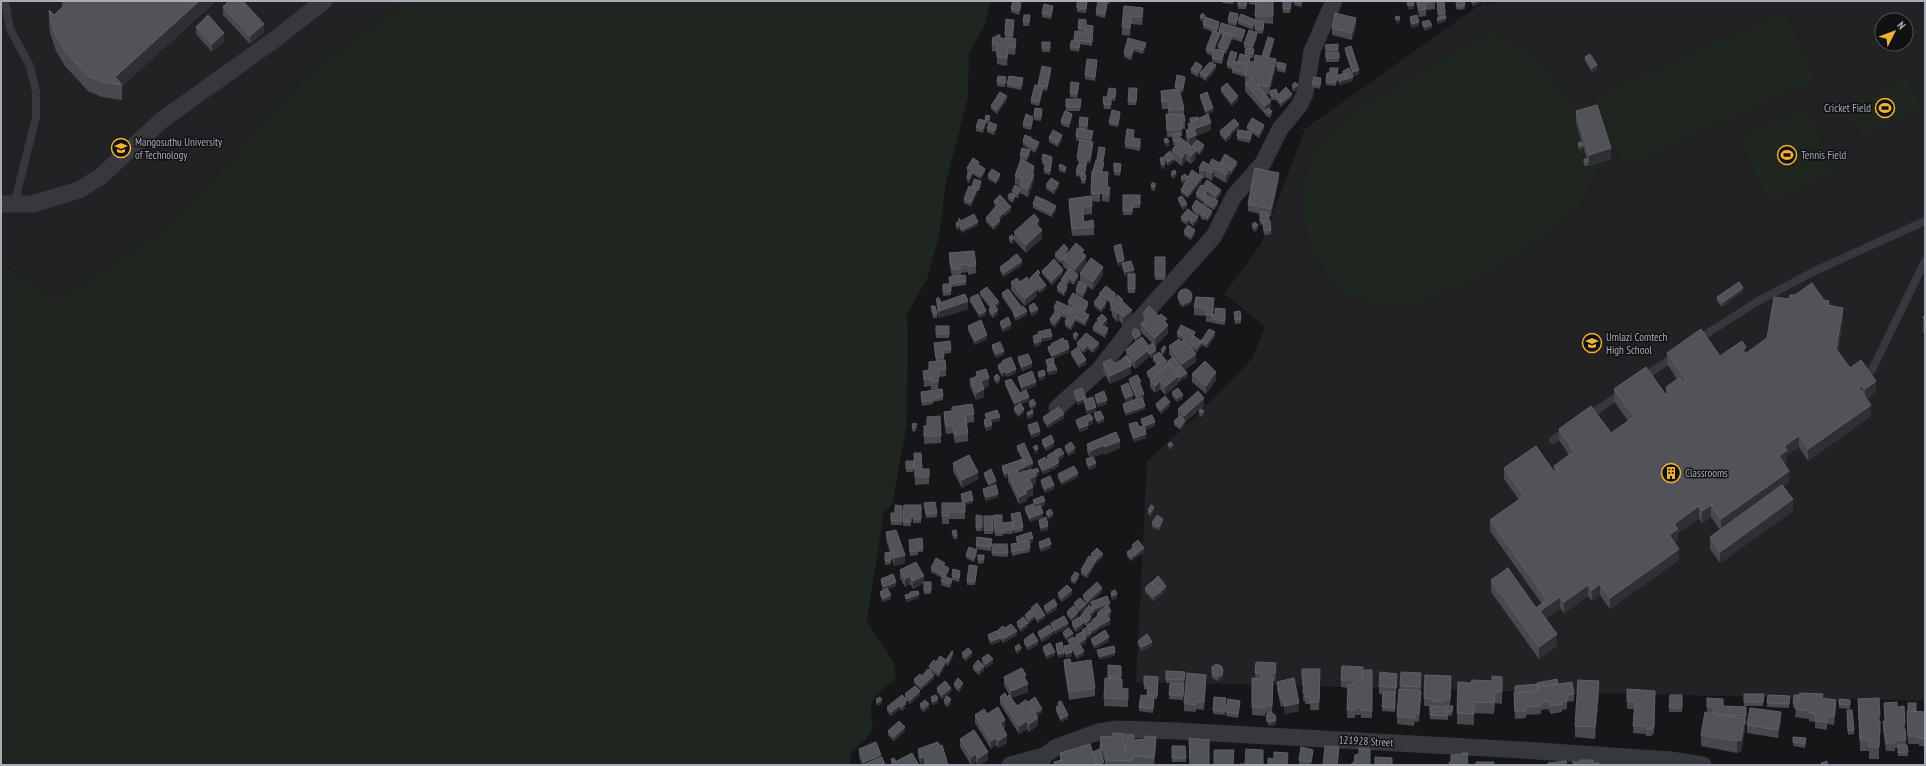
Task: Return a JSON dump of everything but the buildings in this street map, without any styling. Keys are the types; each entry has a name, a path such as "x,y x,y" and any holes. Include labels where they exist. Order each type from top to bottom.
{"street":[{"path":"7,204 32,204 79,190 100,177 162,120 270,43 324,1"},
{"path":"1057,408 1099,370 1130,330 1214,236 1234,196 1263,163 1280,129 1299,106 1305,94 1312,51 1334,1"},
{"name":"121928 Street","path":"1010,765 1042,760 1055,748 1098,732 1117,729 1522,750 1671,760 1703,765"}],"lane":[{"path":"5,1 10,30 30,66 36,92 36,116 7,204"},
{"path":"1553,440 1686,348 1764,298 1817,270 1925,221"},
{"path":"1872,370 1925,261"}],"shaded area":[{"name":"Mangosuthu University of Technology","path":"1,1 408,1 312,69 169,226 56,299 1,263"},
{"path":"408,1 990,1 985,25 969,54 968,97 946,182 939,236 927,279 907,314 907,423 892,505 884,512 867,619 868,623 893,661 896,678 874,698 871,709 873,727 867,738 852,753 850,765 1,765 1,263 56,299 169,226 312,69"},
{"name":"Umlazi Comtech High School","path":"1502,1 1925,1 1925,701 1136,682 1147,461 1189,423 1252,359 1265,327 1224,294 1261,244 1305,129 1478,6"},
{"path":"1785,12 1816,80 1624,166 1593,98"},
{"path":"1492,32 1528,52 1559,86 1582,124 1598,168 1579,207 1521,252 1480,277 1418,304 1376,305 1343,292 1315,258 1304,223 1303,187 1314,150 1349,116 1411,78"},
{"name":"Cricket Field","path":"1907,78 1922,108 1862,137 1847,107"},
{"name":"Tennis Field","path":"1808,108 1835,174 1767,202 1740,135"}],"place":[{"name":"Cricket Field","path":"1885,108"},
{"name":"Mangosuthu University of Technology","path":"121,148"},
{"name":"Tennis Field","path":"1787,155"},
{"name":"Umlazi Comtech High School","path":"1592,343"},
{"name":"Classrooms","path":"1671,473"}]}
